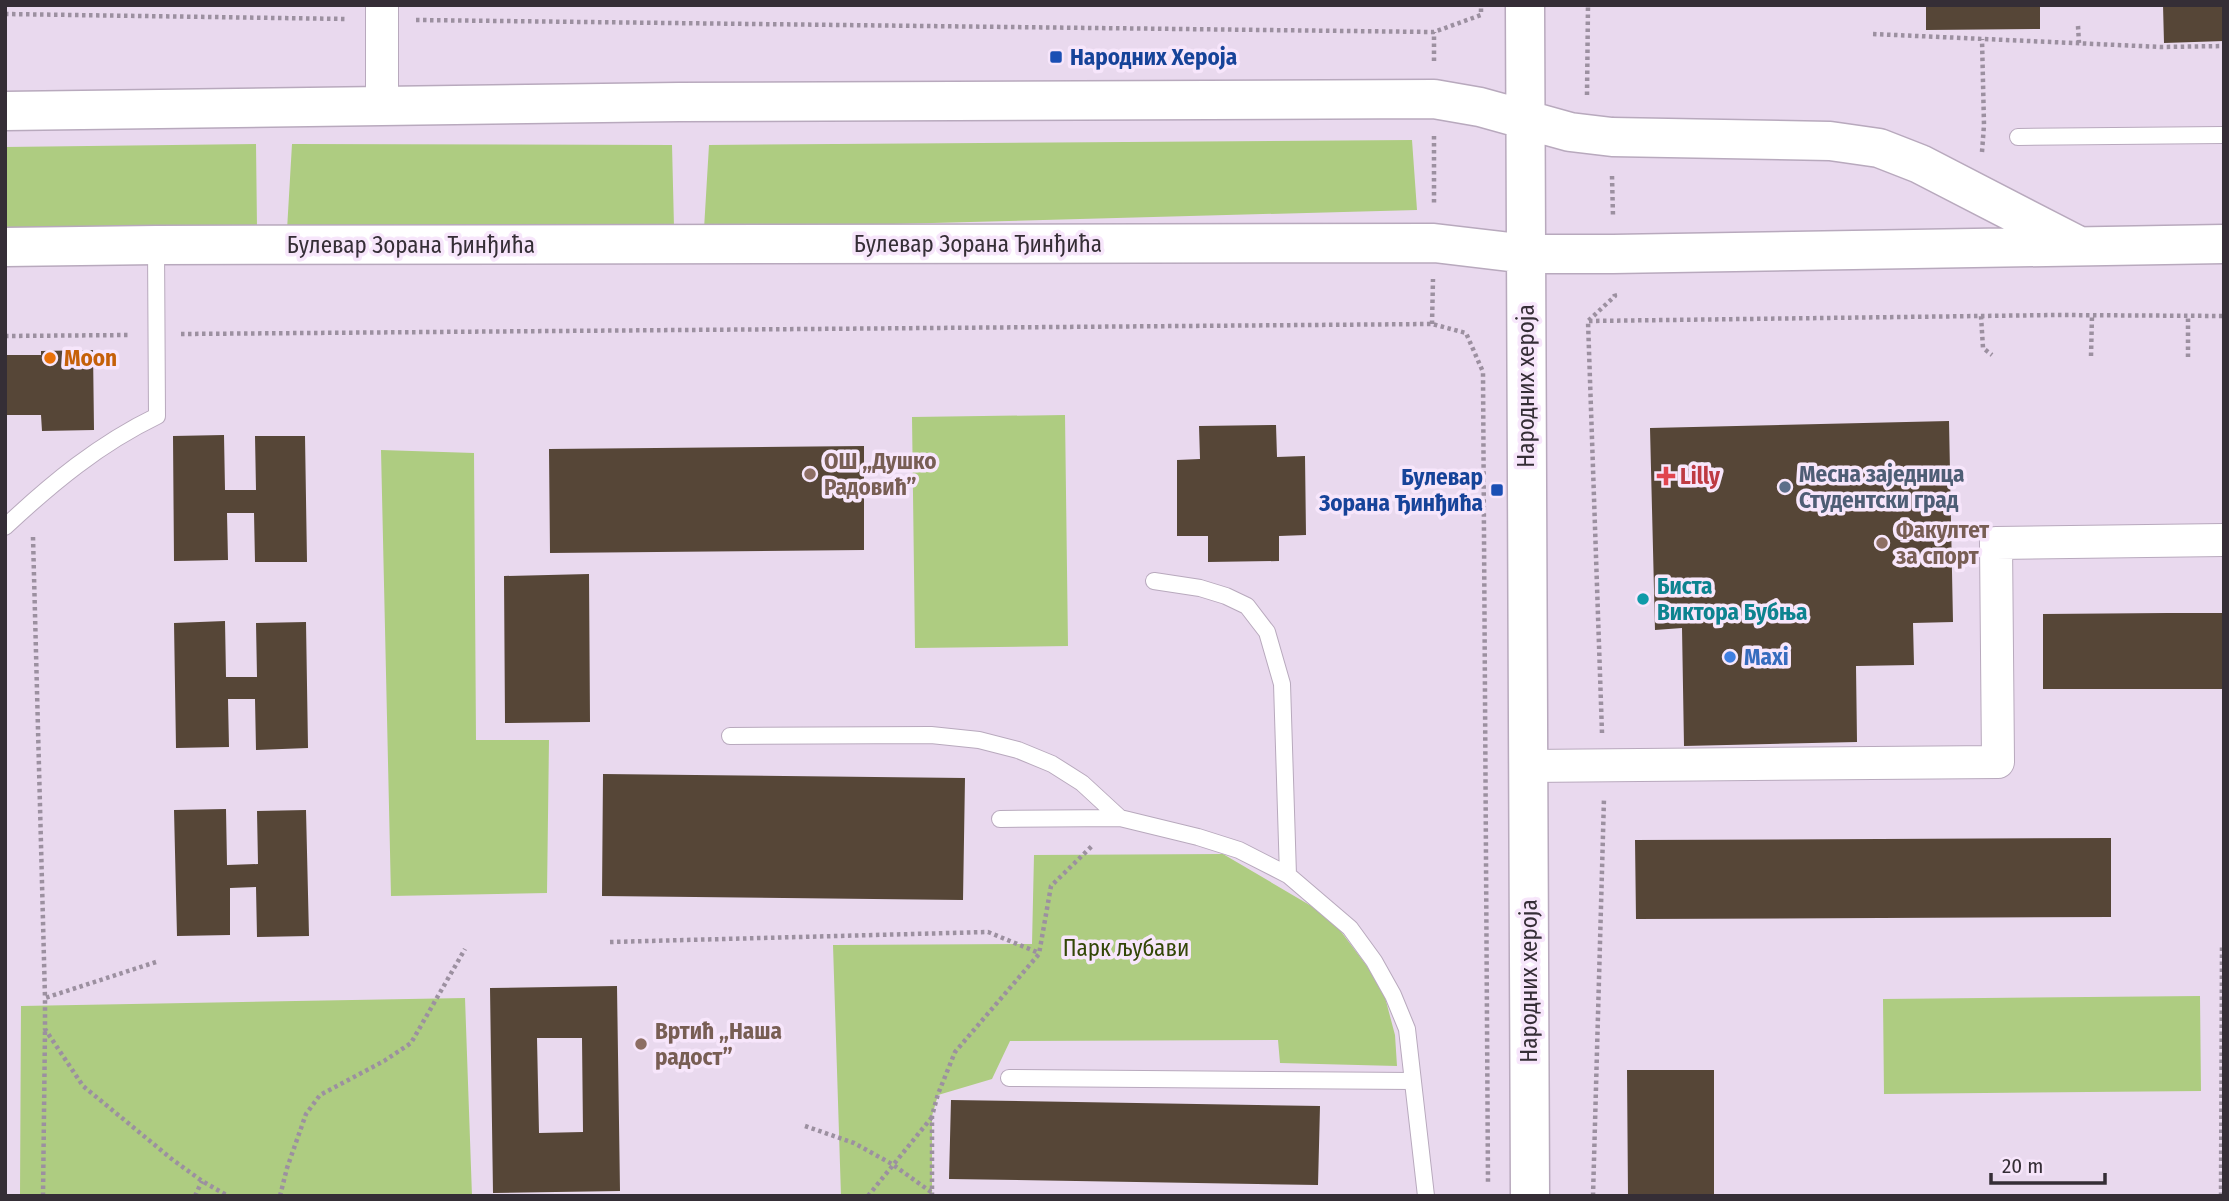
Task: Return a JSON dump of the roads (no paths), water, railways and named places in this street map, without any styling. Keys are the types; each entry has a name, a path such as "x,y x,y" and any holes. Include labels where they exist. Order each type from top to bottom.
{"street":[{"name":"Народних хероја","path":"1525,5 1530,1196"},
{"path":"382,13 382,105"},
{"name":"Булевар Зорана Ђинђића","path":"5,111 382,105 1434,99 1480,107 1570,132 1612,137 1830,141 1879,148 1920,164 2077,245"},
{"name":"Булевар Зорана Ђинђића","path":"5,247 1434,243 1526,254 1613,254 2224,244"},
{"path":"1528,766 1998,762 1996,543 2224,540"}],"lane":[{"path":"2018,136 2224,135"},
{"path":"5,527 86,458 123,432 157,416 156,245"},
{"path":"1154,581 1200,588 1237,601 1247,606 1267,632 1282,684 1288,875"},
{"path":"730,736 931,735 979,740 1018,750 1052,764 1082,783 1120,818"},
{"path":"1000,819 1120,818 1198,837 1239,850 1288,875 1350,928 1374,961 1393,995 1407,1029 1426,1196"},
{"path":"1009,1078 1413,1082"}],"place":[{"name":"Народних Хероја","path":"1056,57"},
{"name":"Moon","path":"50,358"},
{"name":"ОШ „Душко Радовић”","path":"810,474"},
{"name":"Lilly","path":"1666,476"},
{"name":"Месна заједница Студентски град","path":"1785,487"},
{"name":"Булевар Зорана Ђинђића","path":"1497,490"},
{"name":"Факултет за спорт","path":"1882,543"},
{"name":"Биста Виктора Бубња","path":"1643,599"},
{"name":"Maxi","path":"1730,657"},
{"name":"Вртић „Наша радост”","path":"641,1044"}],"park label":[{"name":"Парк љубави","path":"1126,948"}]}
